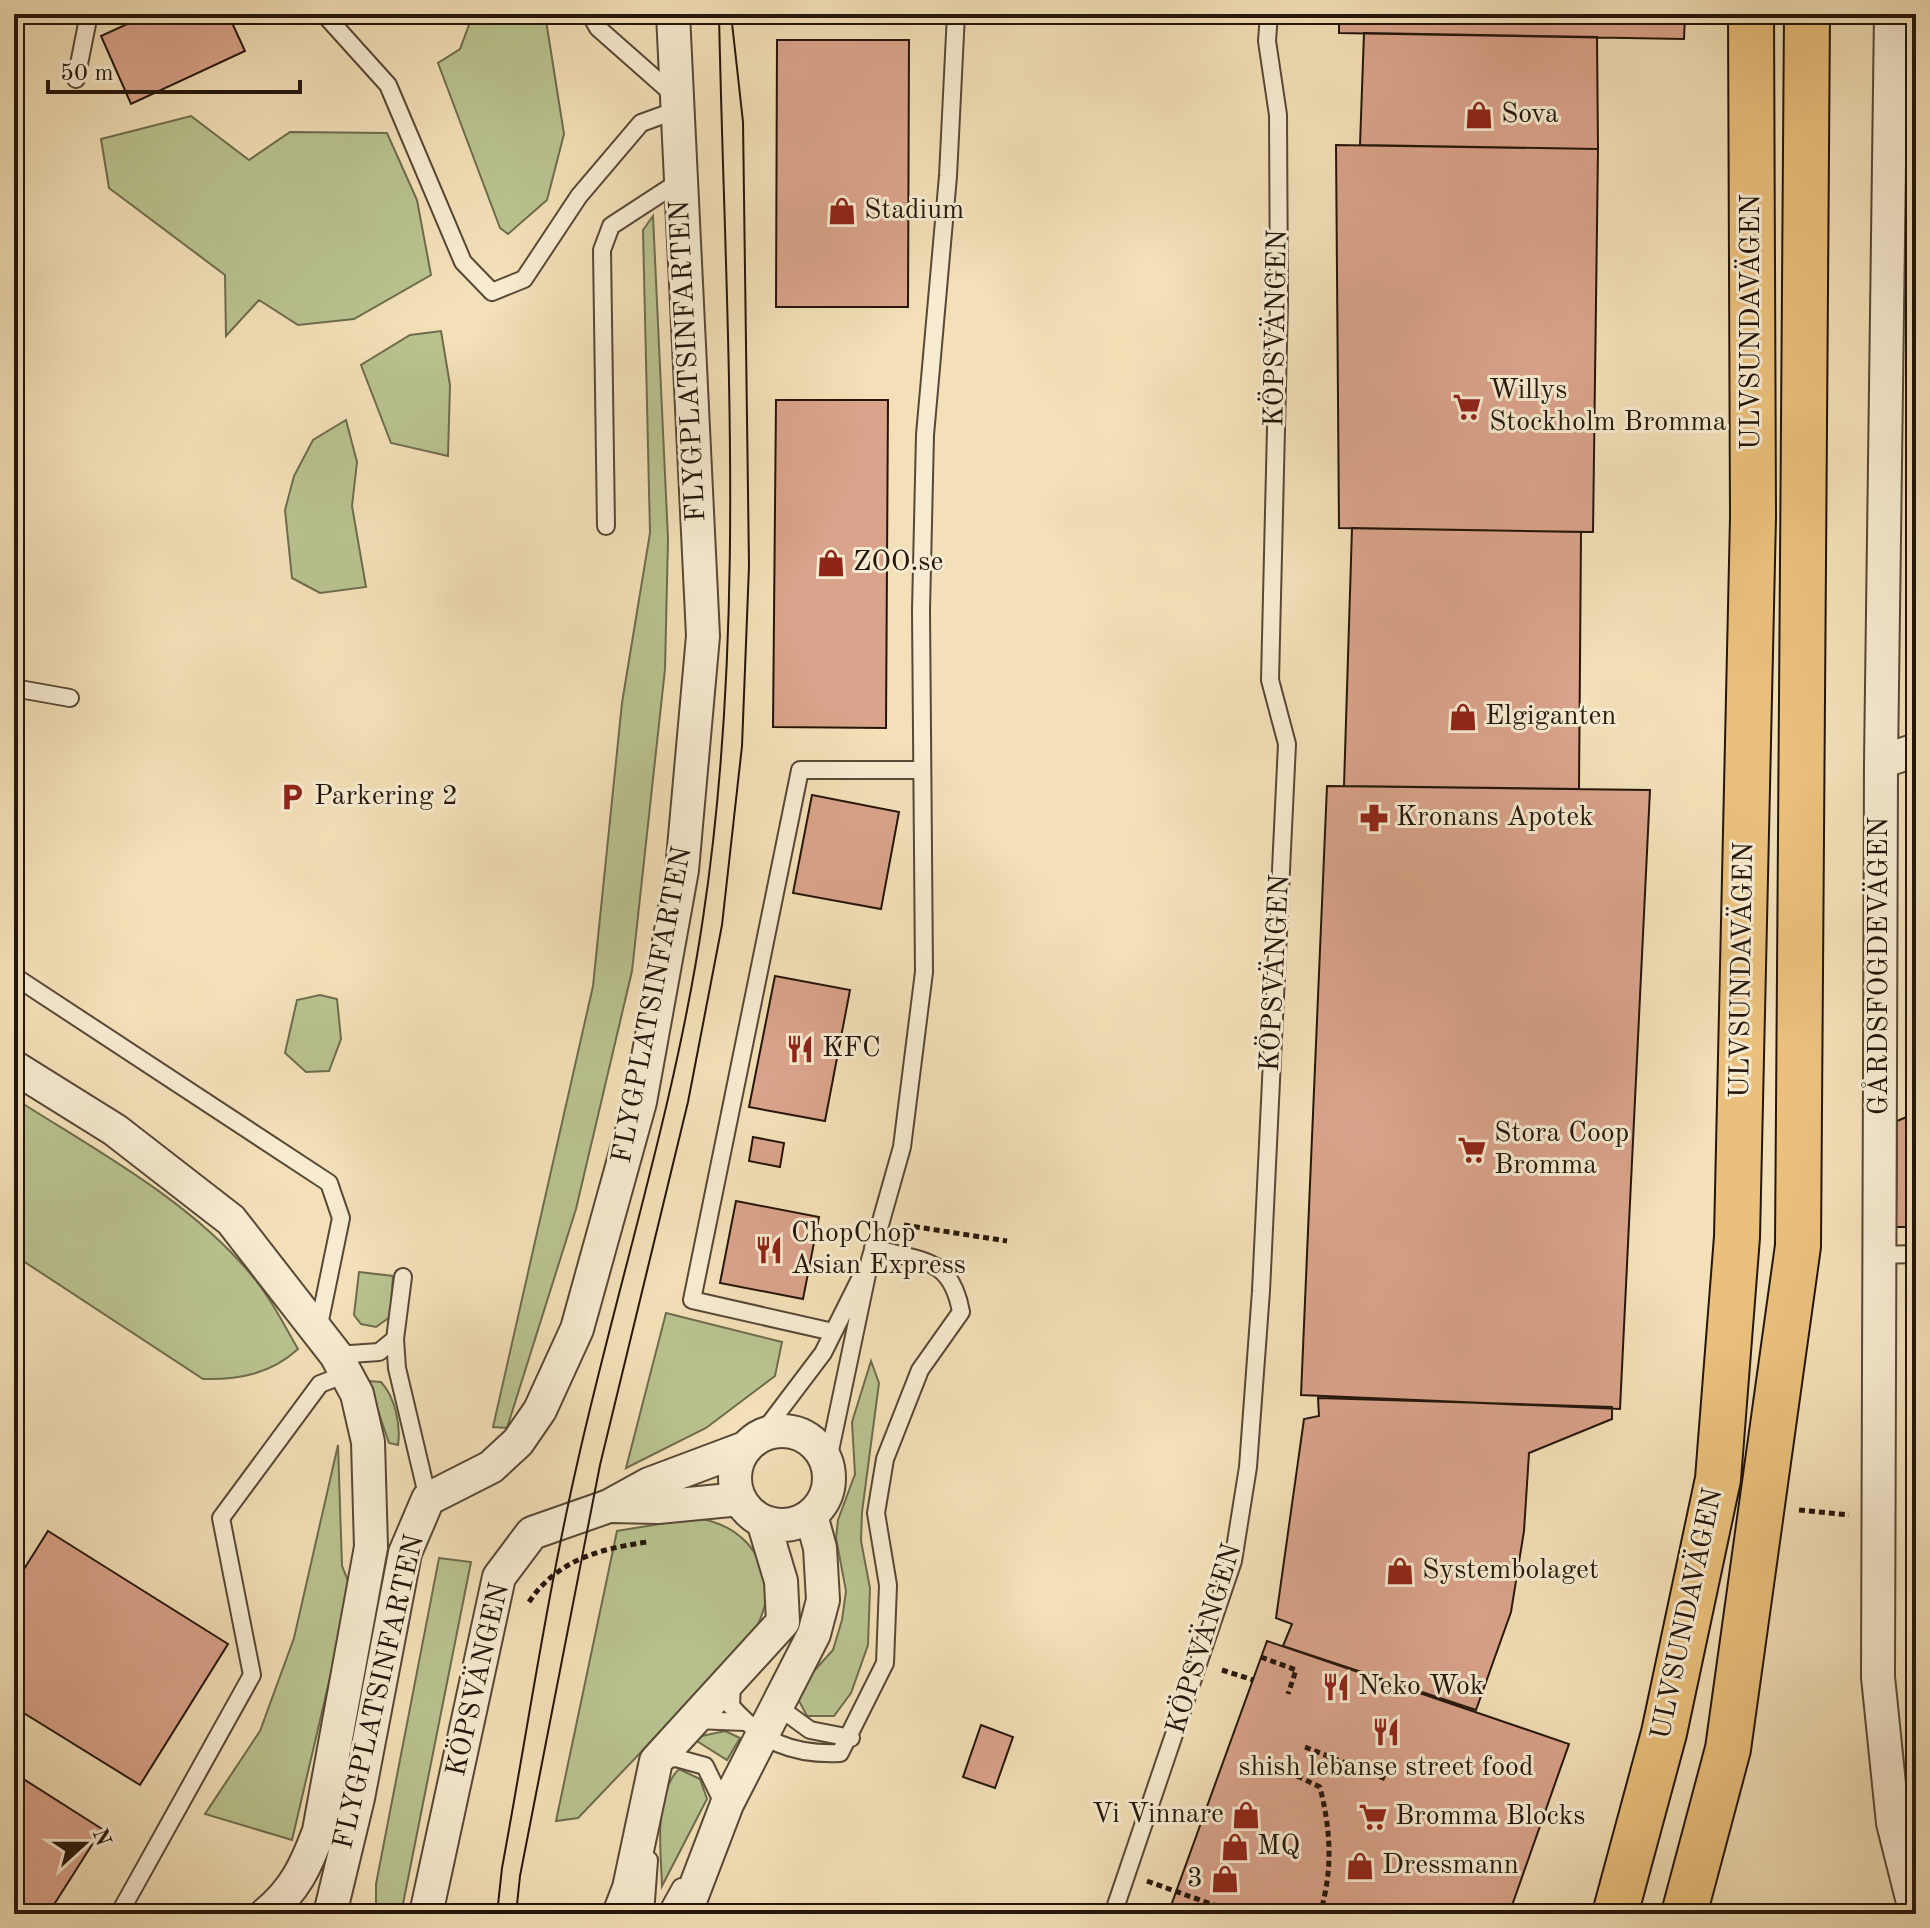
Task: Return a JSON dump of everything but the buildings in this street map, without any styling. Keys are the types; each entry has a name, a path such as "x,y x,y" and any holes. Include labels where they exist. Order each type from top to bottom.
{"main road":[{"name":"ULVSUNDAVÄGEN","path":"1615,1914 1664,1733 1718,1479 1737,1237 1753,517 1751,14"},
{"name":"ULVSUNDAVÄGEN","path":"1684,1914 1728,1749 1798,1246 1807,14"}],"street":[{"name":"FLYGPLATSINFARTEN","path":"330,1914 358,1798 405,1553 428,1499 491,1467 518,1442 540,1410 577,1329 643,1087 682,870 703,636 673,14"},
{"name":"GÅRDSFOGDEVÄGEN","path":"1891,14 1881,762 1878,1677 1893,1823 1916,1914"},
{"path":"1881,762 1916,750"},
{"name":"FLYGPLATSINFARTEN","path":"14,1067 115,1130 231,1220 333,1353 357,1394 368,1442 371,1547 319,1831 304,1873 284,1899 266,1914"},
{"path":"619,1914 629,1888 656,1761 783,1622 781,1581 763,1521 740,1499 735,1473 753,1442 788,1431 801,1435 813,1442 827,1465 827,1493 811,1515 788,1525 763,1521"},
{"name":"KÖPSVÄNGEN","path":"426,1914 499,1577 532,1533 609,1506 649,1484 753,1442"},
{"name":"KÖPSVÄNGEN","path":"609,1506 658,1507 740,1499"},
{"path":"685,1914 753,1729 777,1706 814,1634 823,1600 820,1548 811,1515"}],"lane":[{"path":"76,79 89,14"},
{"path":"324,14 388,85 463,262 492,292 524,279 579,196 641,123 677,104 598,28 590,14"},
{"path":"827,1465 872,1254 902,1147 924,972 925,435 948,176 956,14"},
{"name":"KÖPSVÄNGEN","path":"1113,1914 1233,1561 1248,1467 1261,1291 1287,744 1270,680 1279,289 1278,115 1267,41 1269,14"},
{"path":"606,526 602,250 611,226 680,181"},
{"path":"14,688 70,698"},
{"path":"833,1332 692,1300 800,770 922,770"},
{"path":"14,976 329,1183 341,1218 333,1353 320,1384 221,1518 252,1675 119,1914"},
{"path":"753,1442 823,1353 872,1254"},
{"path":"692,1720 753,1729 814,1754 840,1753 851,1738 885,1663 888,1585 876,1513 885,1459 920,1370 961,1312 957,1287 943,1268 872,1254"},
{"path":"1879,1255 1916,1254"},
{"path":"403,1277 395,1339 403,1399 428,1499"},
{"path":"333,1353 379,1352 395,1339"},
{"path":"732,1679 731,1706 753,1729"},
{"path":"777,1706 810,1730 851,1738"},
{"path":"645,1914 656,1761 676,1758 705,1766 727,1804 666,1914"}],"path":[{"path":"1790,1509 1878,1518"},
{"path":"1261,1657 1296,1670 1288,1694"},
{"path":"1199,1661 1253,1680"},
{"path":"1305,1747 1386,1779"},
{"path":"1297,1776 1320,1787 1330,1831 1326,1892 1320,1914"},
{"path":"1128,1873 1239,1914"}],"green space":[{"path":"473,14 545,14 564,134 547,200 508,234 500,228 438,63 460,49"},
{"path":"191,116 249,160 290,132 387,133 417,200 431,275 354,319 298,325 259,300 226,336 225,275 109,188 101,139"},
{"path":"653,216 668,539 665,669 632,971 576,1209 507,1428 493,1427 593,986 622,703 650,533 643,230"},
{"path":"441,331 450,385 448,456 391,443 361,365 410,335"},
{"path":"346,420 357,462 352,506 366,587 320,593 292,578 285,510 294,476 313,440"},
{"path":"320,995 337,999 341,1039 329,1071 306,1072 285,1053 297,1000"},
{"path":"14,1098 107,1156 197,1221 224,1245 256,1281 298,1349 288,1358 254,1374 203,1379 14,1255"},
{"path":"359,1272 393,1276 390,1317 376,1327 361,1324 354,1315"},
{"path":"666,1313 782,1342 775,1376 706,1428 626,1468"},
{"path":"871,1361 879,1383 862,1512 861,1541 870,1588 868,1645 851,1693 834,1716 807,1716 798,1699 803,1683 833,1650 842,1620 846,1591 836,1538 838,1520 855,1474 852,1422"},
{"path":"368,1381 381,1382 390,1395 398,1420 398,1445 389,1443"},
{"path":"338,1445 342,1566 351,1588 292,1840 205,1814 260,1731 294,1638"},
{"path":"696,1518 711,1521 737,1534 756,1555 762,1568 766,1599 754,1634 578,1818 556,1821 617,1531"},
{"path":"439,1558 471,1562 401,1914 376,1914 376,1884"},
{"path":"725,1731 740,1738 727,1760 692,1738"},
{"path":"679,1769 700,1779 707,1799 662,1886 662,1808 665,1793"}],"tram line":[{"path":"497,1914 502,1868 567,1511 692,987 717,806 725,693 730,467 719,14"},
{"path":"516,1914 520,1876 600,1465 688,1102 722,925 742,746 749,566 743,122 731,14"}],"place":[{"name":"Sova","path":"1479,115"},
{"name":"Stadium","path":"842,211"},
{"name":"Willys Stockholm Bromma","path":"1467,407"},
{"name":"ZOO.se","path":"831,563"},
{"name":"Elgiganten","path":"1463,717"},
{"name":"Parkering 2","path":"292,797"},
{"name":"Kronans Apotek","path":"1374,818"},
{"name":"KFC","path":"800,1049"},
{"name":"Stora Coop Bromma","path":"1472,1150"},
{"name":"ChopChop Asian Express","path":"769,1250"},
{"name":"Systembolaget","path":"1400,1571"},
{"name":"Neko Wok","path":"1336,1687"},
{"name":"shish lebanse street food","path":"1386,1732"},
{"name":"Vi Vinnare","path":"1246,1815"},
{"name":"Bromma Blocks","path":"1373,1817"},
{"name":"MQ","path":"1235,1847"},
{"name":"Dressmann","path":"1360,1866"},
{"name":"3","path":"1225,1879"}]}
